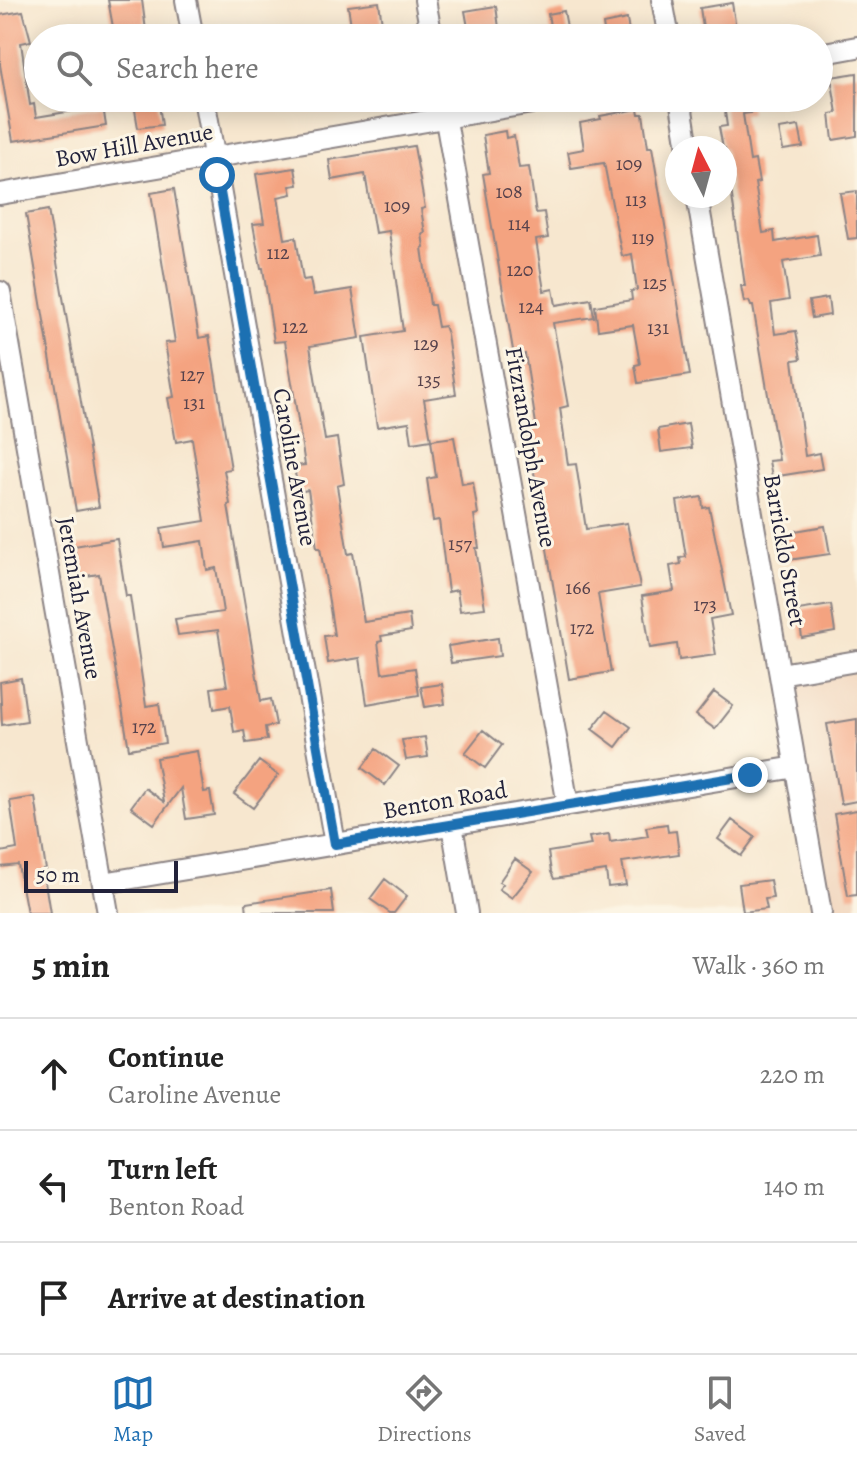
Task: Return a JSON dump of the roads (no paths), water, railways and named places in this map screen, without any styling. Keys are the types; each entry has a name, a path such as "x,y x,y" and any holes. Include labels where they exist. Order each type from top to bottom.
{"street":[{"path":"186,0 190,24"},
{"path":"425,0 429,24"},
{"path":"662,0 666,24"},
{"path":"833,51 857,47"},
{"name":"Caroline Avenue","path":"206,112 335,844"},
{"name":"Bow Hill Avenue","path":"0,194 214,157 425,112"},
{"name":"Fitzrandolph Avenue","path":"445,112 568,805"},
{"path":"682,112 686,136"},
{"name":"Barricklo Street","path":"699,208 821,913"},
{"name":"Jeremiah Avenue","path":"0,292 108,913"},
{"path":"780,674 857,661"},
{"name":"Benton Road","path":"103,883 796,767"},
{"path":"452,825 467,913"}]}
